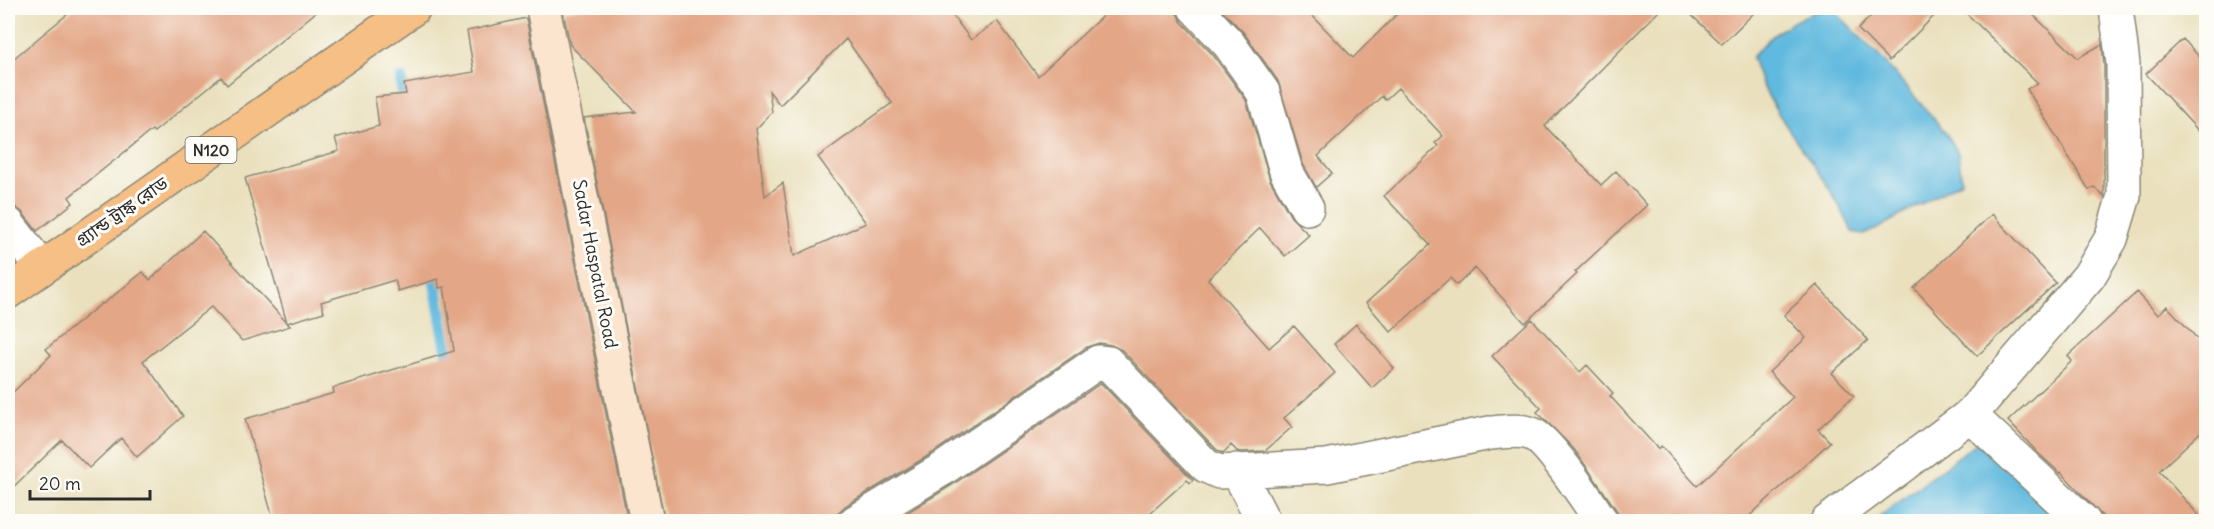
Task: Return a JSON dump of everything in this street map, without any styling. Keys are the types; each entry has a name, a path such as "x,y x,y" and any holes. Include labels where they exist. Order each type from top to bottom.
{"highway":[{"name":"গ্র্যান্ড ট্রাঙ্ক রোড","path":"8,292 390,18 414,8"}],"street":[{"name":"Sadar Haspatal Road","path":"543,8 647,522"},
{"path":"1195,8 1229,44 1263,92 1286,171 1307,208"},
{"path":"1827,522 1970,415 2089,276 2111,239 2124,196 2123,64 2116,8"},
{"path":"8,224 42,268"},
{"path":"855,522 941,470 1098,362 1108,363 1206,466 1219,472 1327,466 1490,433 1513,431 1532,434 1554,455 1602,522"},
{"path":"1970,415 2084,522"},
{"path":"1237,471 1264,522"}],"water":[{"path":"1828,8 1837,13 1883,60 1947,134 1958,153 1962,181 1875,230 1863,234 1852,232 1829,188 1771,102 1752,57 1786,26 1806,15"},
{"path":"1984,437 2063,522 1873,522"}],"building":[{"path":"75,8 321,8 227,85 221,77 154,132 152,130 69,197 73,203 37,231 22,212 8,202 8,63"},
{"path":"580,8 947,8 971,40 997,21 1038,76 1111,8 1177,8 1181,21 1214,56 1246,100 1270,180 1291,217 1309,235 1285,256 1260,228 1208,279 1269,348 1294,326 1335,373 1284,418 1292,427 1265,451 1240,452 1231,445 1223,453 1217,450 1122,350 1099,343 1087,347 931,454 845,506 839,512 836,522 665,522 584,118 636,112 570,45 563,11","holes":["846,39 892,103 818,157 866,223 794,256 783,183 765,196 756,129 772,112 769,91 780,105"]},
{"path":"1220,8 1305,8 1353,58 1403,8 1662,8 1545,126 1601,185 1616,171 1647,205 1575,272 1577,274 1525,323 1475,268 1457,285 1450,278 1391,332 1366,303 1430,245 1384,196 1438,146 1435,143 1443,136 1398,88 1385,100 1382,96 1318,156 1332,173 1316,187 1303,164 1278,81 1244,33"},
{"path":"1684,8 1759,8 1722,44"},
{"path":"1879,8 1942,8 1889,61 1858,29"},
{"path":"1961,8 2026,8 2078,58 2102,44 2104,197 2094,187 2089,190 2027,89 2038,83"},
{"path":"526,18 628,522 274,522 245,419 334,393 333,388 454,351 444,287 439,288 438,279 398,291 395,280 321,302 324,312 287,323 245,178 339,151 335,138 379,126 375,97 406,94 404,84 474,72 467,31"},
{"path":"2183,39 2206,64 2206,139 2146,74"},
{"path":"1992,214 2056,283 1977,356 1914,288"},
{"path":"203,231 290,326 242,341 211,307 143,361 183,416 137,457 121,438 89,468 62,440 8,492 8,397 51,355 46,349 143,272 150,280"},
{"path":"1817,285 1868,340 1832,373 1854,396 1818,429 1830,442 1743,522 1621,522 1618,512 1574,449 1537,412 1541,408 1492,356 1532,319 1580,372 1587,365 1613,393 1610,396 1658,449 1661,446 1697,486 1793,397 1769,372 1806,338 1784,315"},
{"path":"2137,292 2158,315 2167,306 2206,348 2206,427 2159,471 2205,522 2108,522 2008,421 2072,361 2068,356"},
{"path":"1356,324 1394,368 1372,388 1334,344"},
{"path":"1101,383 1193,480 1190,483 1187,480 1140,522 892,522 952,485"}],"waterway":[{"path":"401,79 405,110"},
{"path":"432,266 450,367"}]}
